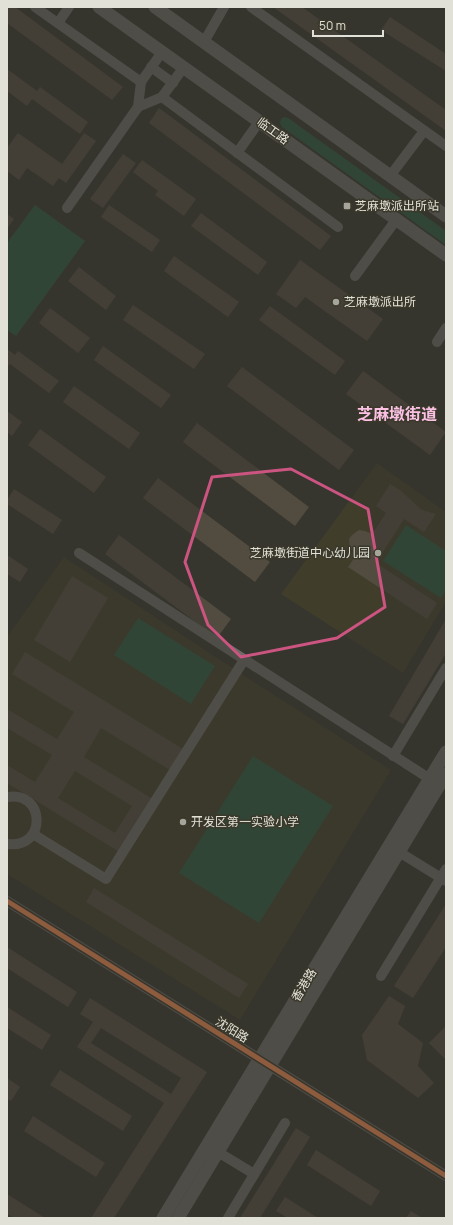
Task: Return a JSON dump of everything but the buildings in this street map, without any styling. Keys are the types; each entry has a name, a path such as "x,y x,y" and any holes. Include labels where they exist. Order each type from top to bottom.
{"main road":[{"name":"临工路","path":"99,7 446,255"},
{"path":"155,7 446,216"},
{"name":"香港路","path":"178,1218 218,1152 265,1062 446,752"},
{"name":"香港路","path":"163,1218 399,852 446,774"}],"street":[{"path":"35,7 141,82"},
{"path":"58,23 69,7"},
{"path":"204,42 224,7"},
{"path":"251,7 446,146"},
{"path":"67,208 138,107 141,82 162,52"},
{"path":"138,107 162,97 184,67"},
{"path":"151,68 173,83"},
{"path":"162,97 338,228"},
{"path":"237,153 259,122"},
{"path":"390,176 424,131"},
{"path":"355,276 396,220"},
{"path":"436,342 446,328"},
{"path":"79,553 430,779"},
{"path":"33,834 106,879 244,660"},
{"path":"393,756 446,668"},
{"path":"7,797 16,796 22,798 33,808 37,821 36,828 28,840 22,844 7,844"},
{"path":"381,976 444,876 399,852"},
{"name":"沈阳路","path":"7,901 446,1176"},
{"path":"228,1218 285,1123"},
{"path":"218,1152 254,1174"}],"highlighted area":[{"path":"291,469 368,509 385,607 337,638 241,657 208,625 185,562 212,477"}],"shaded area":[{"name":"芝麻墩街道中心幼儿园","path":"377,463 446,512 446,602 403,673 281,594"},
{"name":"开发区第一实验小学","path":"64,557 391,770 240,1020 7,874 7,637"}],"green space":[{"path":"284,117 288,118 446,231 446,245 282,127 280,123 281,119"},
{"path":"35,205 85,241 16,336 7,330 7,243"},
{"path":"406,525 446,551 446,590 441,598 383,561"},
{"path":"138,618 215,666 191,704 114,655"},
{"path":"253,756 333,806 259,923 179,873"}],"cycle path":[{"path":"7,901 446,1176"}],"place":[{"name":"芝麻墩派出所站","path":"347,206"},
{"name":"芝麻墩派出所","path":"336,302"},
{"name":"芝麻墩街道中心幼儿园","path":"378,553"},
{"name":"开发区第一实验小学","path":"183,822"}],"district":[{"name":"芝麻墩街道","path":"397,414"}]}
